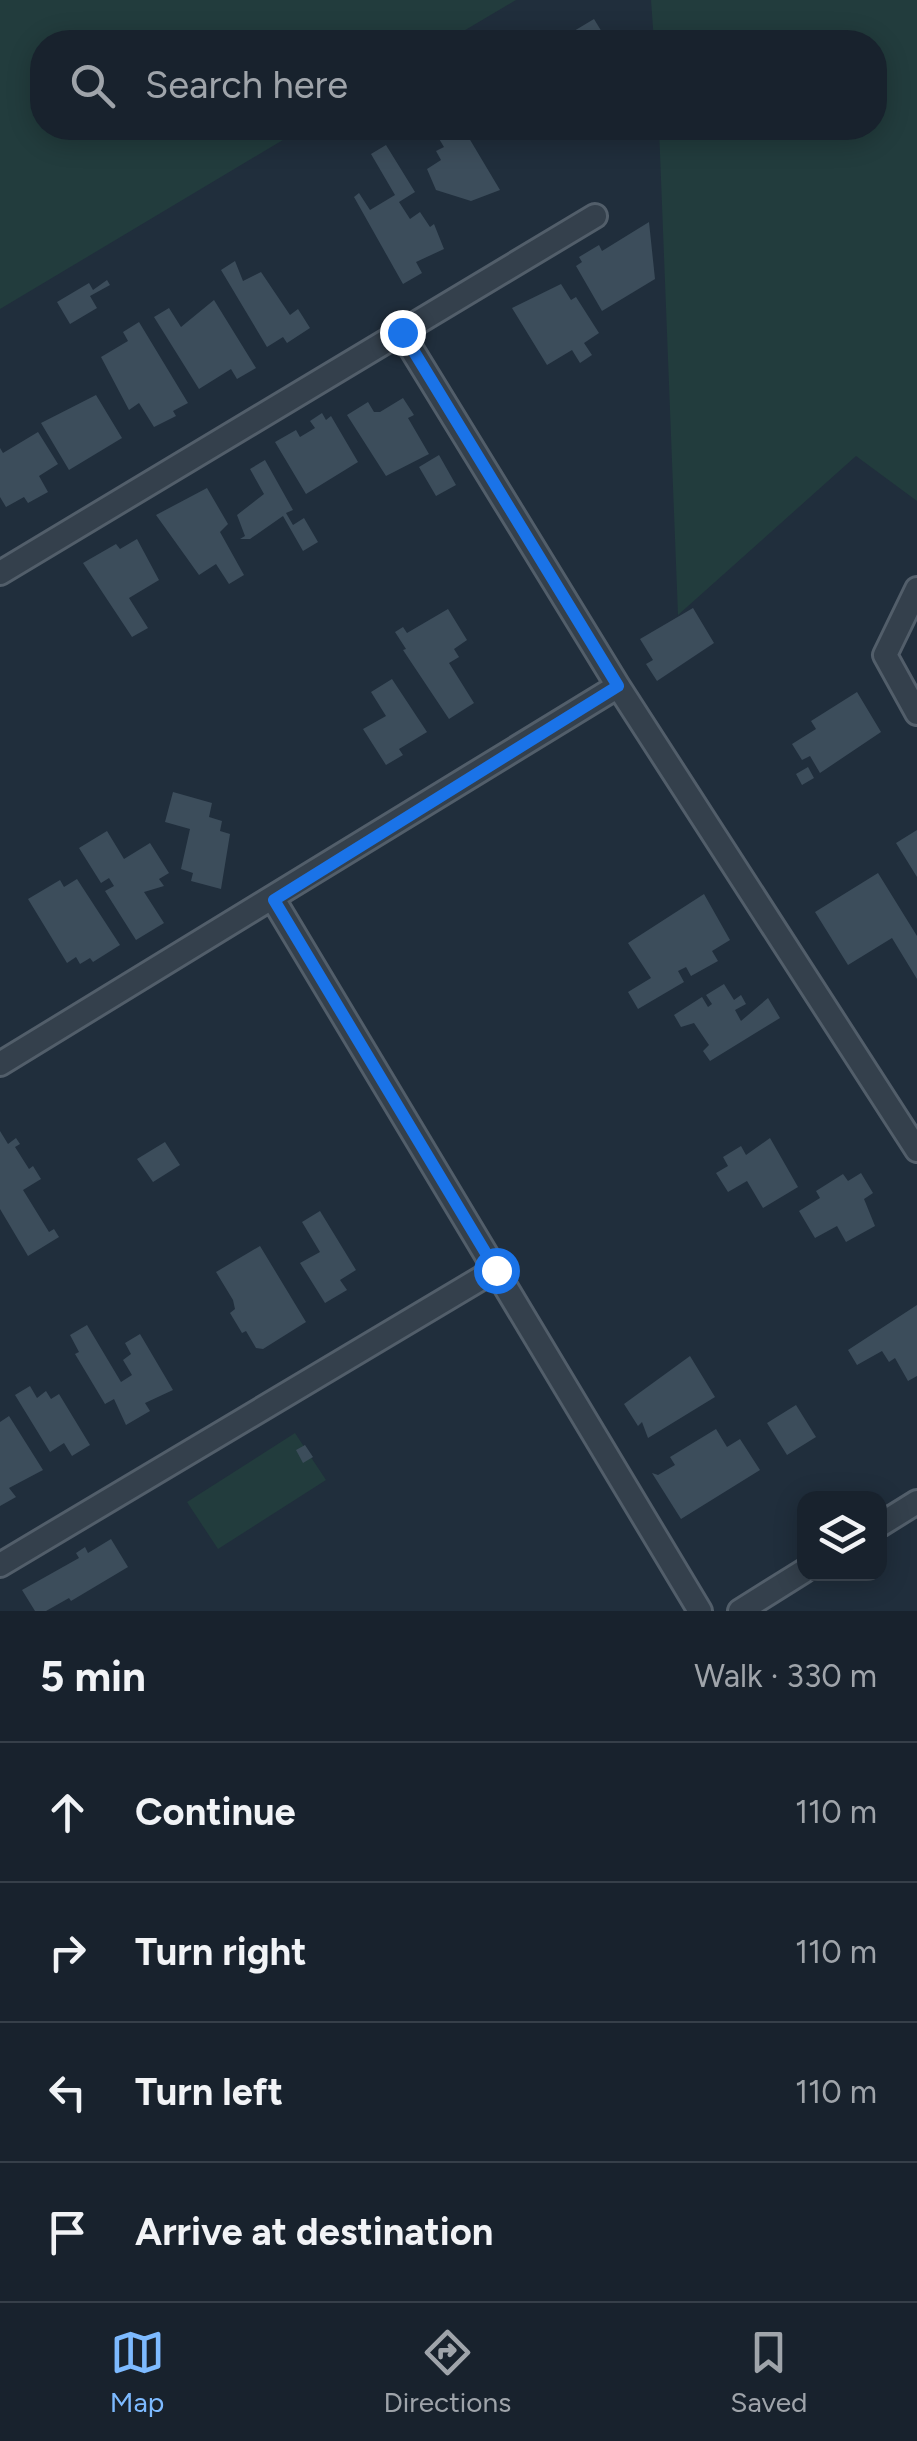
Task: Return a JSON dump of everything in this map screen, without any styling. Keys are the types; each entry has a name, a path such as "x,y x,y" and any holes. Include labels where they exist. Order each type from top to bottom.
{"street":[{"path":"0,572 595,216"},
{"path":"402,332 618,686 917,1150"},
{"path":"917,589 884,656 917,714"},
{"path":"0,1064 274,900 618,686"},
{"path":"274,900 700,1611"},
{"path":"0,1566 496,1270"},
{"path":"887,1521 917,1502"},
{"path":"740,1611 797,1575"}],"green space":[{"path":"0,0 516,0 465,30 30,30 30,140 283,140 0,309"},
{"path":"651,0 917,0 917,501 856,456 678,615 659,140 887,140 887,30 653,30"},
{"path":"295,1433 326,1480 218,1549 187,1502"}],"building":[{"path":"594,19 601,30 576,30"},
{"path":"440,140 470,140 500,190 471,201 436,190 427,169 441,160 436,151 444,147"},
{"path":"386,145 415,192 399,202 410,219 420,212 430,227 434,224 444,249 416,262 422,273 403,284 354,197 359,193 370,210 395,195 371,154"},
{"path":"649,222 655,279 602,311 576,266 582,262 579,257 599,245 602,251"},
{"path":"235,261 243,281 261,272 290,315 298,309 310,328 287,343 283,337 267,347 221,270"},
{"path":"107,280 110,285 90,296 97,308 70,324 57,302 89,283 93,290"},
{"path":"561,284 571,300 576,297 599,333 584,343 592,355 580,363 572,350 547,365 512,308"},
{"path":"214,300 256,368 237,379 231,369 199,389 154,317 169,308 181,327"},
{"path":"139,322 188,403 173,411 176,416 154,427 139,403 129,410 101,357 128,341 123,332"},
{"path":"96,395 122,438 69,470 41,423"},
{"path":"403,398 414,415 408,418 429,454 386,476 347,415 368,402 374,412 380,412"},
{"path":"322,413 326,420 331,416 358,462 306,494 275,442 296,430 300,437 315,428 310,421"},
{"path":"38,432 58,464 39,476 48,492 28,503 24,497 6,507 0,497 0,448 3,453"},
{"path":"439,455 456,485 436,496 419,467"},
{"path":"265,460 293,510 286,513 293,525 304,518 318,542 303,551 283,516 250,539 240,539 245,536 237,515 264,494 250,469"},
{"path":"207,488 228,524 220,532 244,575 229,584 216,564 199,575 156,515"},
{"path":"137,539 159,580 129,598 148,628 132,637 83,563 116,544 120,549"},
{"path":"693,608 714,643 657,681 646,664 653,660 640,639"},
{"path":"448,609 467,640 454,649 459,657 449,663 474,703 449,719 395,632 403,627 407,633"},
{"path":"392,679 427,732 399,749 403,755 386,765 363,729 386,716 371,692"},
{"path":"857,692 881,732 820,773 810,756 802,760 792,744 816,729 811,721"},
{"path":"808,767 814,778 802,785 796,774"},
{"path":"173,792 212,803 209,817 222,821 220,831 230,834 221,889 191,881 193,873 181,869 190,829 165,822"},
{"path":"917,830 917,877 896,843"},
{"path":"107,831 124,859 150,843 169,873 159,879 164,886 144,892 164,923 136,940 105,891 114,886 109,878 101,883 79,848"},
{"path":"878,873 917,936 917,979 892,938 848,965 815,912"},
{"path":"77,879 120,945 93,962 90,958 80,964 76,957 67,963 28,899 60,880 64,887"},
{"path":"704,894 730,940 712,951 718,961 691,976 686,967 678,971 684,982 638,1009 628,992 651,978 628,943"},
{"path":"724,984 734,1000 741,995 746,1004 735,1010 741,1021 768,998 780,1018 710,1061 703,1051 709,1045 694,1023 681,1027 674,1015 702,997 708,1007 712,1004 706,995"},
{"path":"0,1131 8,1144 16,1138 20,1144 15,1147 29,1169 33,1166 41,1179 23,1190 49,1232 54,1229 59,1237 28,1256 0,1209"},
{"path":"770,1138 798,1187 763,1208 747,1181 728,1192 716,1173 728,1166 723,1157 741,1146 746,1155"},
{"path":"165,1142 180,1165 153,1182 137,1159"},
{"path":"861,1173 873,1193 864,1199 875,1226 846,1242 837,1226 815,1238 799,1211 820,1198 816,1191 843,1174 848,1181"},
{"path":"320,1211 356,1270 340,1280 347,1290 325,1303 300,1263 320,1252 302,1222"},
{"path":"260,1246 306,1322 263,1349 256,1348 246,1331 242,1333 230,1313 235,1309 233,1300 216,1272"},
{"path":"917,1305 917,1376 908,1381 895,1358 889,1362 882,1351 857,1365 848,1350"},
{"path":"87,1325 121,1382 132,1375 123,1360 131,1354 125,1343 140,1334 173,1390 145,1403 150,1411 126,1425 114,1399 105,1404 75,1354 79,1352 70,1335"},
{"path":"690,1356 715,1397 648,1438 642,1422 638,1426 624,1404"},
{"path":"30,1386 37,1398 46,1391 51,1399 59,1394 90,1445 72,1456 64,1443 50,1452 15,1395"},
{"path":"796,1405 816,1437 787,1455 767,1423"},
{"path":"9,1416 43,1470 9,1488 16,1497 0,1506 0,1422"},
{"path":"716,1429 727,1447 740,1439 760,1470 681,1519 652,1473 658,1475 675,1465 670,1457"},
{"path":"305,1445 313,1457 303,1463 296,1450"},
{"path":"111,1539 128,1567 71,1601 69,1598 46,1611 35,1611 22,1590 79,1558 76,1553 85,1547 88,1553"}],"route":[{"path":"402,332 618,686 274,900 496,1270"}]}
